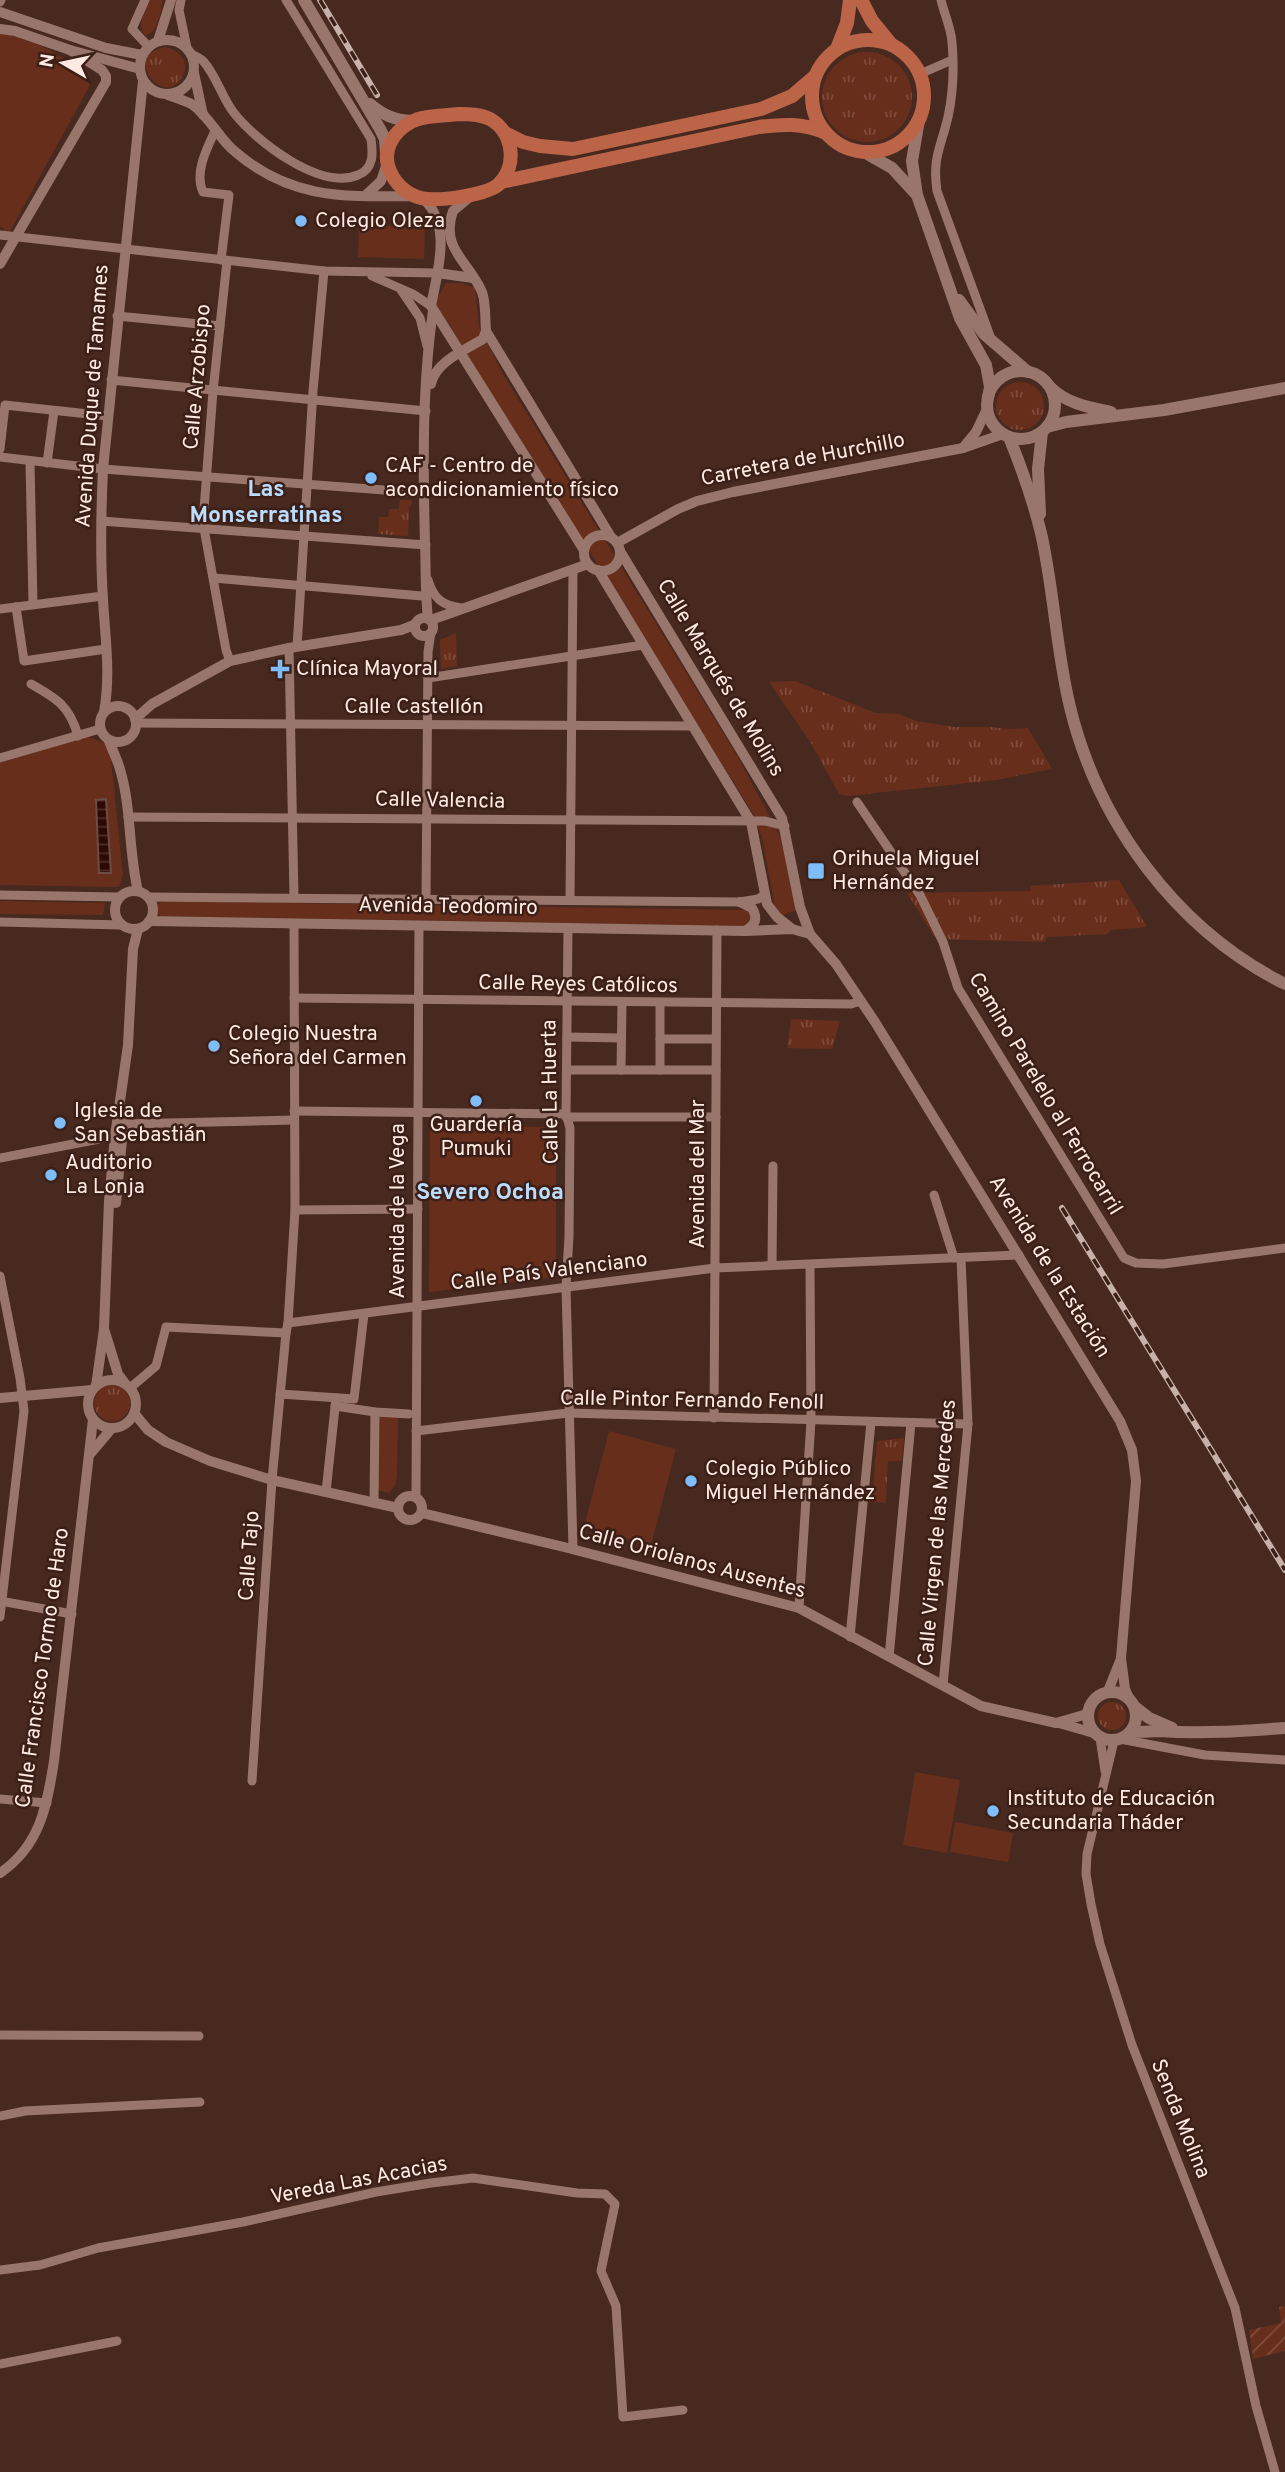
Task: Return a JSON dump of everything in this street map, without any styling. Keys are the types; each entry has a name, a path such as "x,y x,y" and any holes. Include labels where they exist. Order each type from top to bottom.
{"main road":[{"path":"304,0 364,100 384,139 387,160 397,182 402,188 420,197 474,195 501,182 759,127 788,123 809,126 824,132"},
{"path":"850,0 847,23 837,48 820,66 814,77 811,96 815,115 824,132 848,149 881,151 896,145 909,134 919,120"},
{"path":"861,0 872,21 890,43"},
{"path":"837,48 853,41 872,39 890,43 913,61 920,74 924,105 912,161 917,195 960,318 986,365 990,387 988,403 995,428 1006,436 1032,438 1045,429 1285,388"},
{"path":"364,100 387,117 399,121 458,114 481,116 492,120 505,133 523,142 573,149 761,109 792,96 814,77"},
{"path":"387,160 391,140 412,121"},
{"path":"501,182 512,153 505,133"},
{"path":"864,152 892,168 917,195"},
{"path":"949,284 967,312 992,341 1028,373 1073,403 1121,415"},
{"path":"988,403 992,388 1008,374 1028,373"},
{"path":"1041,535 1038,469 1045,429 1052,418 1054,399 1045,382"},
{"path":"1006,436 1023,471 1041,535 1070,706 1084,757 1107,805 1135,853 1172,898 1234,954 1285,984"},
{"path":"1132,1703 1135,1723 1131,1731 1117,1740 1097,1735 1090,1727 1087,1714 1094,1699 1108,1691 1116,1691 1132,1703 1158,1723 1186,1732"},
{"path":"1131,1731 1210,1733 1285,1728"}],"street":[{"path":"145,0 132,29 150,48"},
{"path":"171,0 140,69 143,81 154,92 191,104 233,150 268,174 295,186 330,196 420,197 428,203 439,223 437,273 428,350 424,493 424,626 429,652 426,899"},
{"path":"181,0 179,10 203,115"},
{"path":"0,12 106,48 150,48 173,41 204,61 227,104 242,123 271,149 318,173 344,177 359,174 367,168 372,158 371,139 286,0"},
{"path":"941,0 952,39 952,60 948,116 934,171 937,191 992,341"},
{"path":"0,29 15,31 70,50 140,69"},
{"path":"0,264 106,82 102,70 70,50"},
{"path":"920,74 952,60"},
{"path":"168,95 185,88 194,72"},
{"name":"Avenida Duque de Tamames","path":"104,712 109,683 103,596 103,469 143,81"},
{"name":"Avenida Duque de Tamames","path":"140,113 154,92"},
{"name":"Calle Arzobispo","path":"215,131 205,152 200,185 203,192 229,195 204,528 230,661"},
{"path":"365,196 381,181 387,160"},
{"name":"Calle Marqués de Molins","path":"474,195 466,198 453,211 448,236 456,254 483,294 486,331 756,773 785,826 800,907 810,934"},
{"path":"0,235 324,271 437,273 473,278"},
{"path":"294,898 293,647 324,271"},
{"path":"364,273 413,294 432,309 462,353 751,822 769,909 792,929"},
{"path":"400,289 420,318 428,350"},
{"path":"117,316 220,326"},
{"path":"427,406 432,376 444,364 483,339 486,331"},
{"path":"111,380 322,402 427,406"},
{"path":"963,448 976,432 988,403"},
{"path":"0,449 5,405 107,416"},
{"path":"47,463 54,411"},
{"name":"Carretera de Hurchillo","path":"616,543 696,501 963,448 1006,436"},
{"path":"0,457 103,469 424,493"},
{"path":"30,462 33,604"},
{"path":"101,521 426,545"},
{"path":"120,768 100,729 99,723 109,708 130,714 230,661 293,647 424,626 461,608 573,570 588,560 592,538 601,535 616,543 614,565 605,570 588,560"},
{"path":"570,901 573,570"},
{"path":"426,572 431,589 439,601 444,605 461,608"},
{"path":"214,578 299,587 423,592"},
{"path":"0,609 103,596"},
{"path":"16,607 24,661 106,649"},
{"path":"428,678 643,645"},
{"name":"Avenida Duque de Tamames","path":"109,683 130,714"},
{"path":"31,684 58,699 72,718 78,736"},
{"path":"0,922 129,927 149,922 153,906 143,894 132,868 128,817 120,768 122,743 134,733 130,714"},
{"name":"Calle Castellón","path":"130,714 292,724 692,726"},
{"path":"0,758 100,729"},
{"path":"108,741 122,743"},
{"name":"Camino Parelelo al Ferrocarril","path":"857,802 920,894 943,942 958,988 1124,1258 1136,1264 1163,1264 1285,1248"},
{"name":"Calle Valencia","path":"128,817 427,817 751,822"},
{"path":"751,822 772,821 785,826"},
{"path":"109,1233 116,1203 124,1124 134,949 129,927 116,915 116,902 123,895 132,868"},
{"path":"0,895 143,894"},
{"name":"Avenida Teodomiro","path":"143,894 740,902 765,895"},
{"path":"740,902 752,908 757,917 754,925 745,931"},
{"path":"778,918 790,918 800,907"},
{"name":"Avenida Teodomiro","path":"149,922 745,931 792,929 810,934"},
{"name":"Calle Tajo","path":"252,1782 272,1480 295,1210 294,924"},
{"name":"Avenida de la Vega","path":"416,1497 419,926"},
{"name":"Calle La Huerta","path":"568,928 566,1116 570,1139 566,1287 573,1549"},
{"name":"Avenida del Mar","path":"714,1418 717,930"},
{"name":"Avenida de la Estación","path":"810,934 836,964 861,1001 1120,1421 1132,1450 1136,1481 1121,1658 1125,1689 1132,1703"},
{"name":"Calle Reyes Católicos","path":"294,998 716,1004 851,1004 861,1001"},
{"path":"621,1070 622,1003"},
{"path":"660,1003 660,1070"},
{"path":"567,1037 621,1038"},
{"path":"660,1038 716,1039"},
{"path":"566,1069 716,1070"},
{"path":"124,1090 115,1136 109,1201 104,1329 94,1388 88,1402 93,1419 105,1427 126,1424 148,1430 181,1450 272,1480 398,1508"},
{"path":"124,1124 294,1115 418,1113 716,1118"},
{"path":"0,1158 115,1136"},
{"path":"772,1265 773,1166"},
{"name":"Calle Virgen de las Mercedes","path":"934,1195 957,1258 968,1424 943,1685"},
{"path":"295,1210 418,1209"},
{"name":"Calle País Valenciano","path":"127,1385 156,1366 166,1327 287,1328 364,1314 715,1268 1019,1255"},
{"path":"799,1608 811,1421 810,1265"},
{"path":"0,1276 24,1411 0,1616"},
{"path":"336,1402 354,1399 364,1314"},
{"path":"104,1329 118,1374 136,1400 134,1413 126,1424"},
{"path":"0,1398 70,1392 94,1388 109,1380 127,1385"},
{"path":"70,1392 88,1402"},
{"path":"280,1394 336,1402 375,1412 409,1414"},
{"path":"326,1492 336,1402"},
{"path":"374,1503 375,1412"},
{"path":"134,1413 148,1430"},
{"name":"Calle Pintor Fernando Fenoll","path":"416,1431 568,1413 968,1424"},
{"name":"Calle Francisco Tormo de Haro","path":"0,1873 27,1850 40,1827 47,1803 72,1615 93,1419"},
{"path":"850,1636 871,1422"},
{"path":"889,1657 911,1423"},
{"path":"91,1453 112,1428"},
{"path":"404,1497 416,1497 422,1504 422,1513 415,1520 405,1520 398,1508 404,1497"},
{"name":"Calle Oriolanos Ausentes","path":"422,1513 799,1608 981,1706 1097,1735"},
{"path":"1,1601 72,1615"},
{"name":"Avenida de la Estación","path":"1108,1691 1121,1658"},
{"name":"Calle Oriolanos Ausentes","path":"1056,1723 1087,1714"},
{"name":"Senda Molina","path":"1097,1735 1106,1776"},
{"path":"1117,1740 1205,1755 1285,1760"},
{"name":"Senda Molina","path":"1117,1740 1087,1854 1088,1884 1100,1944 1132,2045 1235,2308 1256,2406 1275,2472"},
{"path":"0,1799 47,1803"},
{"path":"0,2035 199,2036"},
{"path":"0,2116 25,2111 200,2102"},
{"name":"Vereda Las Acacias","path":"0,2270 40,2265 98,2248 243,2222 376,2192 431,2183 473,2178 577,2193 605,2194 615,2204 601,2271 616,2306 623,2417 683,2410"},
{"path":"0,2364 117,2341"}],"green space":[{"path":"150,0 163,0 157,25 146,36 141,22"},
{"path":"0,34 47,48 88,75 91,83 9,233 2,233 4,228 0,227"},
{"path":"165,47 179,53 185,65 183,75 176,85 167,87 158,85 146,69 146,60 152,52"},
{"path":"867,52 884,56 899,65 908,80 912,97 908,114 899,129 884,138 867,142 850,138 835,129 826,114 822,97 826,80 835,65 850,56"},
{"path":"359,225 425,227 424,259 358,257"},
{"path":"446,283 462,283 475,288 479,327 504,376 736,754 779,834 803,908 777,917 762,837 752,812 435,303"},
{"path":"1020,382 1037,389 1044,406 1037,423 1020,430 1003,423 996,406 1003,389"},
{"path":"400,500 411,500 412,503 409,508 408,536 378,534 379,517 388,517 389,509 399,509"},
{"path":"456,633 457,666 441,669 440,640"},
{"path":"795,681 876,713 899,714 916,721 954,727 1028,728 1052,769 996,780 847,796 839,794 811,743 769,682"},
{"path":"87,737 103,742 110,750 123,875 119,887 0,885 0,763"},
{"path":"1119,880 1147,927 1111,930 1107,934 1047,937 1045,942 936,939 907,893 1030,891 1031,886"},
{"path":"0,901 105,903 103,915 0,914"},
{"path":"162,901 744,910 749,912 751,918 744,926 161,916 157,913 158,904"},
{"path":"791,1019 840,1021 832,1049 787,1048"},
{"path":"430,1126 556,1127 556,1277 429,1292"},
{"path":"112,1385 125,1390 130,1403 125,1416 112,1421 99,1416 94,1403 99,1390"},
{"path":"379,1417 398,1417 397,1477 389,1493 378,1490"},
{"path":"609,1431 676,1449 651,1545 584,1527"},
{"path":"904,1438 902,1461 888,1461 886,1503 872,1502 877,1441"},
{"path":"1112,1702 1122,1706 1126,1716 1122,1726 1112,1730 1102,1726 1098,1716 1102,1706"},
{"path":"915,1772 960,1780 947,1853 903,1845"},
{"path":"955,1822 1013,1833 1008,1862 950,1852"},
{"path":"1285,2306 1285,2351 1253,2359 1249,2330 1281,2323 1279,2307"}],"shaded area":[{"path":"106,799 111,873 99,873 96,800"}],"railway":[{"path":"320,0 377,95"},
{"path":"1062,1208 1285,1570"}],"place":[{"name":"Colegio Oleza","path":"301,221"},
{"name":"CAF - Centro de acondicionamiento físico","path":"371,478"},
{"name":"Clínica Mayoral","path":"280,669"},
{"name":"Orihuela Miguel Hernández","path":"816,871"},
{"name":"Colegio Nuestra Señora del Carmen","path":"214,1046"},
{"name":"Guardería Pumuki","path":"476,1101"},
{"name":"Iglesia de San Sebastián","path":"60,1123"},
{"name":"Auditorio La Lonja","path":"51,1175"},
{"name":"Colegio Público Miguel Hernández","path":"691,1481"},
{"name":"Instituto de Educación Secundaria Tháder","path":"993,1811"}],"district":[{"name":"Las Monserratinas","path":"266,503"},
{"name":"Severo Ochoa","path":"490,1193"}]}
